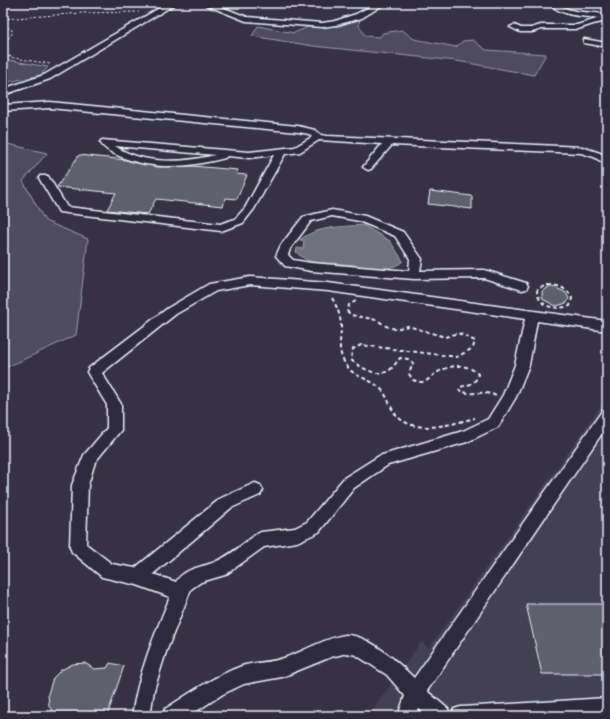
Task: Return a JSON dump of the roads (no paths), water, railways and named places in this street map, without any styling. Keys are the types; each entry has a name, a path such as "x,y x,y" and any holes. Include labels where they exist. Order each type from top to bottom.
{"street":[{"path":"3,92 47,78 173,3"},
{"path":"205,3 246,19 322,25 336,23 359,16 382,3"},
{"path":"554,3 558,8 574,13 607,18"},
{"path":"514,27 520,30 532,30 541,27 578,27 607,18"},
{"path":"587,41 607,45"},
{"path":"3,108 58,106 298,129 312,132 318,137"},
{"path":"229,154 207,160 172,163 133,158 113,150 105,142 249,155 297,150 318,137 582,150 596,154 607,154"},
{"path":"368,167 390,141"},
{"path":"44,178 63,210 221,228 239,221 249,209 281,152"},
{"path":"596,154 607,162"},
{"path":"414,275 416,259 399,234 361,218 332,213 307,220 285,248 282,256 289,263 311,267 414,275 484,274 522,286"},
{"path":"311,267 315,276 328,287"},
{"path":"180,592 137,577 108,571 78,547 80,485 89,459 114,430 114,404 94,372 172,311 212,287 250,281 328,287 607,326"},
{"path":"141,716 145,690 157,652 180,592 185,583 197,575 219,568 234,560 261,540 297,535 313,527 349,483 384,460 467,436 493,423 509,397 522,364 532,315"},
{"path":"407,716 415,692 607,416"},
{"path":"137,577 226,503 254,490"},
{"path":"172,716 216,686 243,675 282,668 331,648 347,644 360,647 393,669 441,716"},
{"path":"461,716 607,707"}],"water":[{"path":"363,225 390,241 403,261 388,268 371,269 349,264 313,262 301,257 296,252 297,248 303,249 304,241 300,240 314,232 330,228"}]}
